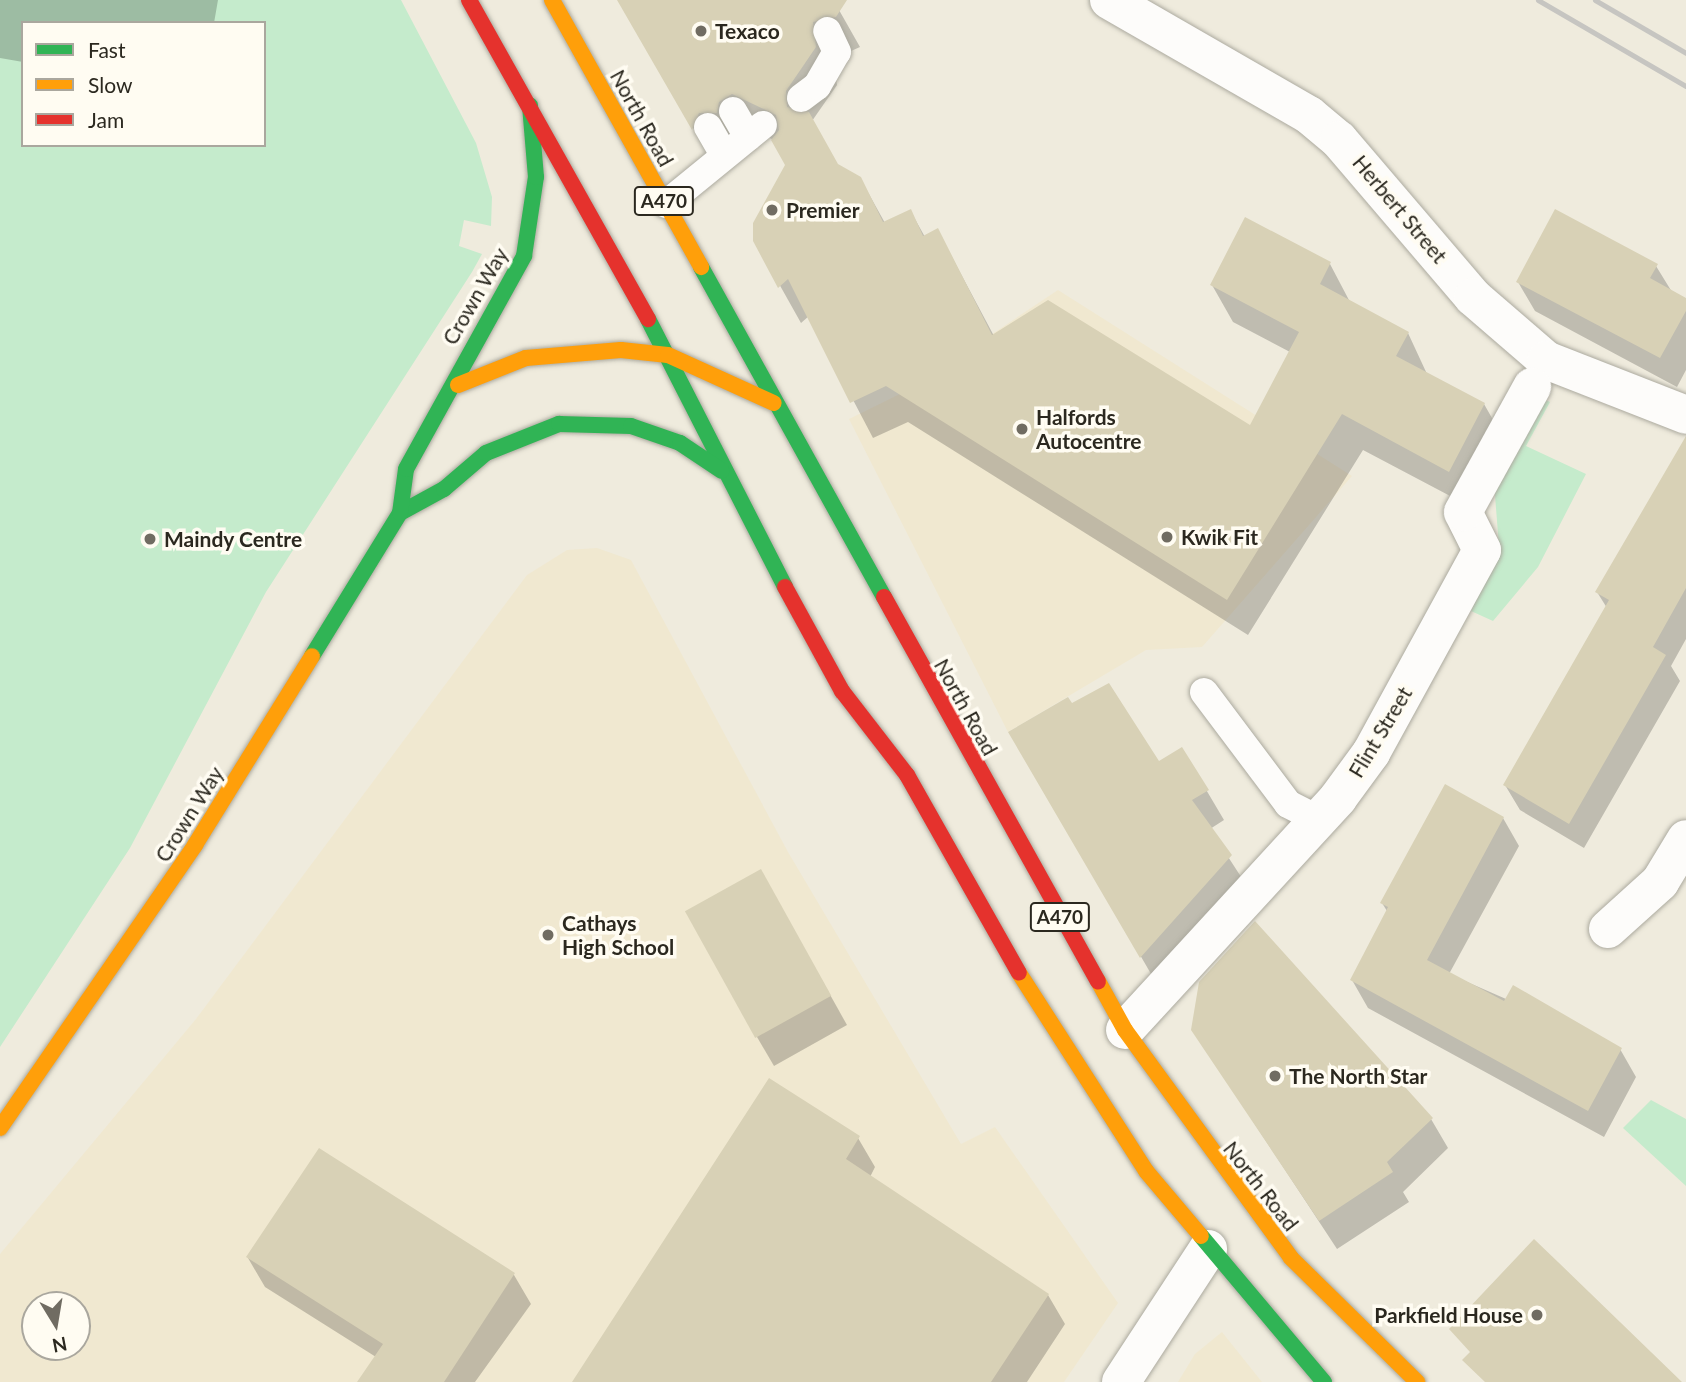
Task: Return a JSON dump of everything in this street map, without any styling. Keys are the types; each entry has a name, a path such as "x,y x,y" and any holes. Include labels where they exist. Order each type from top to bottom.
{"main road":[{"name":"A470","path":"469,0 530,103 668,355 722,471 842,691 908,775 1060,1044 1209,1249 1324,1382"},
{"name":"North Road","path":"552,0 1125,1030 1291,1258 1417,1382"},
{"name":"Crown Way","path":"0,1128 195,845 400,513 406,468 458,385 463,357 524,256 536,177 530,103"},
{"path":"458,385 558,353 668,355 774,403"},
{"name":"Crown Way","path":"400,513 444,489 486,453 559,424 631,426 680,443 722,471"}],"street":[{"name":"Herbert Street","path":"1109,0 1309,116 1339,140 1473,297 1546,360 1686,415"},
{"name":"Flint Street","path":"1125,1030 1317,819 1371,753 1482,550 1463,512 1532,387"},
{"path":"1608,929 1660,882 1686,839"},
{"path":"1121,1382 1209,1249"}],"lane":[{"path":"801,98 817,86 837,52 827,31"},
{"path":"666,204 756,131 733,111"},
{"path":"708,127 724,155"},
{"path":"1204,692 1288,804 1317,819"}],"shaded area":[{"path":"1058,290 1352,476 1202,647 1146,650 1008,732 849,419 910,389"},
{"name":"Cathays High School","path":"597,548 631,560 788,852 961,1144 995,1127 1118,1303 1064,1382 0,1382 0,1254 196,1019 527,575 567,550"},
{"path":"1222,1332 1262,1382 1178,1382 1195,1354"}],"green space":[{"name":"Maindy Centre","path":"0,0 401,0 476,143 492,197 491,226 464,220 459,246 482,254 266,592 130,848 0,1047"},
{"path":"1539,397 1550,402 1526,446 1586,474 1538,567 1493,621 1471,611 1499,546 1494,483"},
{"path":"1651,1100 1686,1119 1686,1186 1623,1128"}],"building":[{"path":"617,0 847,0 836,17 813,22 816,47 786,91 787,107 809,112 838,164 861,177 883,222 911,209 923,236 938,228 992,335 1048,300 1250,425 1299,332 1210,285 1245,217 1331,262 1320,284 1409,332 1396,356 1485,403 1449,472 1342,414 1227,600 886,386 850,403 788,279 778,288 753,241 753,223 785,165 771,140 779,130 776,115 732,94 719,102 717,113 699,113 692,130"},
{"path":"1555,209 1658,264 1650,278 1686,298 1686,311 1660,358 1516,282"},
{"path":"1686,436 1686,588 1653,647 1666,655 1569,824 1503,785 1609,600 1595,592"},
{"path":"1109,683 1159,761 1182,747 1209,790 1192,800 1232,855 1140,958 1008,732 1068,697 1072,703"},
{"path":"1445,784 1504,817 1427,960 1504,1001 1513,985 1622,1048 1588,1111 1350,980 1388,907 1380,903"},
{"path":"761,869 831,996 755,1038 685,911"},
{"path":"1255,921 1433,1118 1387,1162 1393,1172 1319,1221 1191,1030 1199,982"},
{"path":"769,1078 860,1136 846,1159 1049,1294 991,1382 572,1382"},
{"path":"319,1148 515,1273 444,1382 357,1382 383,1344 246,1257"},
{"name":"Parkfield House","path":"1534,1239 1682,1382 1485,1382 1462,1360 1470,1352 1449,1329"}],"railway":[{"path":"1538,0 1686,86"},
{"path":"1595,0 1686,53"}],"traffic: fast":[{"path":"312,656 400,513 406,469 524,256 536,177 530,105"},
{"path":"701,267 884,597"},
{"path":"648,319 785,587"},
{"path":"400,513 444,489 486,453 559,424 631,426 680,443 722,471"},
{"path":"1201,1236 1324,1382"}],"traffic: slow":[{"path":"552,0 701,267"},
{"path":"458,385 526,358 621,350 668,355 774,403"},
{"path":"0,1128 195,845 312,656"},
{"path":"1019,973 1146,1171 1201,1236"},
{"path":"1098,981 1125,1030 1291,1258 1417,1382"}],"traffic: jam":[{"path":"469,0 648,319"},
{"path":"785,587 842,691 907,775 1019,973"},
{"path":"884,597 1098,981"}],"place":[{"name":"Texaco","path":"701,31"},
{"name":"Premier","path":"772,210"},
{"name":"Halfords Autocentre","path":"1022,429"},
{"name":"Kwik Fit","path":"1167,537"},
{"name":"Maindy Centre","path":"150,539"},
{"name":"Cathays High School","path":"548,935"},
{"name":"The North Star","path":"1275,1076"},
{"name":"Parkfield House","path":"1537,1315"}]}
